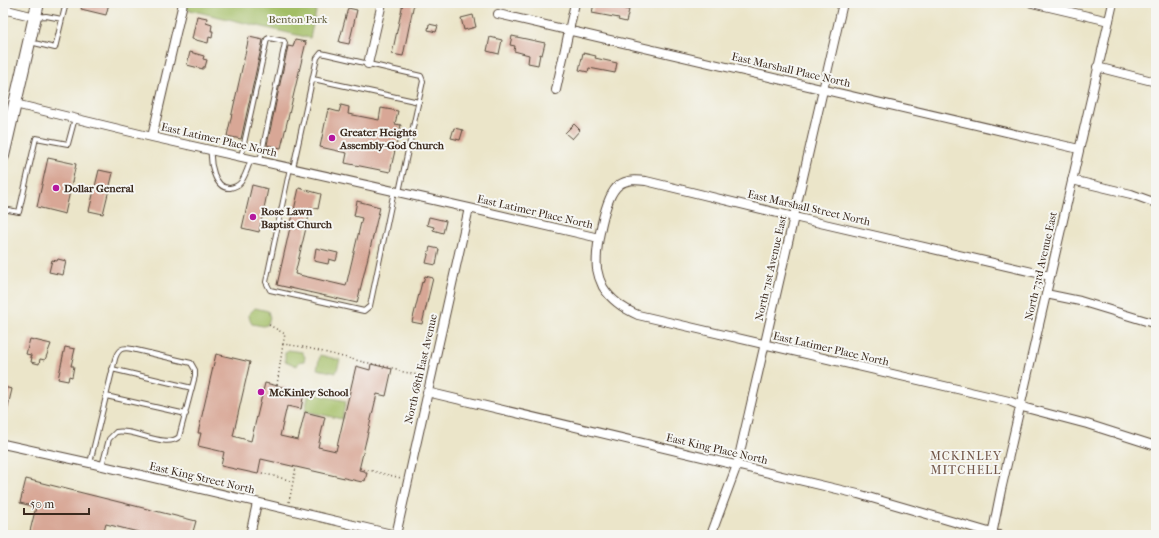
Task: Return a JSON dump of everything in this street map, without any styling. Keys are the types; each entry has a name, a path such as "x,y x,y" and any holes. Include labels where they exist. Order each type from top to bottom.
{"main road":[{"path":"3,156 5,134 15,104 38,3"}],"street":[{"path":"152,137 183,3"},
{"path":"368,64 382,3"},
{"path":"556,90 575,3"},
{"name":"North 71st Avenue East","path":"711,535 737,465 843,3"},
{"path":"1032,3 1109,21"},
{"name":"North 73rd Avenue East","path":"995,534 1001,490 1113,3"},
{"path":"3,9 35,17"},
{"name":"East Marshall Place North","path":"498,14 1079,149"},
{"path":"1098,67 1156,82"},
{"name":"East Latimer Place North","path":"15,104 152,137 397,191 599,238 597,268 600,280 611,298 638,315 1009,401 1026,408 1087,424 1156,446"},
{"name":"East Marshall Street North","path":"599,238 609,197 619,185 634,180 646,180 794,217 1050,276"},
{"path":"1072,180 1131,194 1156,203"},
{"name":"North 68th East Avenue","path":"396,535 430,378 470,208"},
{"path":"1046,294 1080,301 1156,324"},
{"name":"East King Place North","path":"427,392 858,494 995,534"},
{"name":"East King Street North","path":"3,444 396,535"},
{"path":"250,535 257,503"}],"lane":[{"path":"29,42 55,48 66,3"},
{"path":"35,17 46,16 62,20"},
{"path":"241,156 267,39 270,38 284,41 285,43 260,161"},
{"path":"321,53 420,76 424,81 370,306 364,311 270,290 266,282 313,79 317,58 321,53"},
{"path":"313,79 419,102"},
{"path":"3,209 19,212 36,138 68,144 75,118"},
{"path":"211,150 210,161 213,172 221,185 227,188 235,187 241,183 251,159"},
{"path":"90,463 116,353 125,348 190,363 195,370 186,414 179,437 172,441 124,431 116,432 109,439 102,466"},
{"path":"112,369 192,388"},
{"path":"106,396 186,414"}],"path":[{"path":"268,324 285,334 277,385"},
{"path":"283,344 304,347 322,353 397,369 399,371 430,378"},
{"path":"287,510 296,467"},
{"path":"360,468 408,479"},
{"path":"258,472 294,481"}],"green space":[{"name":"Benton Park","path":"187,3 318,3 310,38 185,9"},
{"path":"255,308 268,311 270,318 267,325 263,326 252,324 249,314"},
{"path":"288,350 302,352 305,357 304,361 299,362 297,366 285,361 285,353"},
{"path":"320,355 340,360 336,373 317,369"},
{"path":"309,393 346,401 342,419 305,411"}],"building":[{"path":"83,3 109,3 106,15 81,9"},
{"path":"403,3 414,3 403,56 392,54"},
{"path":"594,3 602,3 629,10 626,22 618,20 619,18 592,13"},
{"path":"348,8 357,10 349,44 339,42"},
{"path":"473,15 476,27 464,30 461,18"},
{"path":"197,16 207,18 206,23 212,25 212,38 209,37 208,43 192,39"},
{"path":"429,24 438,26 436,32 428,30"},
{"path":"512,36 545,43 542,55 540,54 538,65 528,63 529,55 514,51 515,46 510,45"},
{"path":"249,37 263,40 241,139 227,136"},
{"path":"490,37 502,40 499,54 487,51"},
{"path":"295,40 306,42 281,148 267,145 288,46 293,47"},
{"path":"190,52 204,56 203,59 207,60 203,69 187,65"},
{"path":"583,53 596,56 595,58 617,63 615,73 589,68 588,72 579,70"},
{"path":"341,105 349,107 348,114 379,120 381,108 398,111 395,124 401,125 390,172 345,163 347,153 320,147 328,109 339,112"},
{"path":"574,124 580,130 572,139 565,133"},
{"path":"454,128 463,130 460,140 451,138"},
{"name":"Dollar General","path":"48,158 76,164 65,214 37,207"},
{"path":"99,170 113,173 103,214 89,211"},
{"name":"Rose Lawn Baptist Church","path":"252,185 268,189 259,232 242,228"},
{"path":"299,188 321,194 318,209 311,207 295,274 346,286 362,218 354,216 357,201 380,207 357,303 277,285"},
{"path":"429,217 446,221 443,233 433,230 434,227 427,225"},
{"path":"430,247 439,249 436,265 426,263"},
{"path":"316,248 338,253 336,261 329,259 328,264 314,261"},
{"path":"58,259 66,261 63,275 49,272 52,260 57,261"},
{"path":"425,276 433,278 422,324 412,322 422,282 423,283"},
{"path":"30,339 51,344 45,360 40,359 39,364 31,362 31,355 26,354"},
{"path":"65,347 75,349 71,366 74,366 72,377 69,376 68,381 58,379"},
{"path":"216,354 250,362 233,436 251,441 265,383 304,392 301,409 287,406 280,436 298,440 305,412 325,417 318,447 336,451 356,366 370,370 371,364 392,369 386,396 377,394 359,470 367,473 365,481 363,480 362,482 261,459 258,474 221,466 224,452 198,446 201,433 198,433"},
{"path":"3,387 12,389 6,415 3,414"},
{"path":"26,479 196,521 192,535 150,535 106,524 103,535 29,535 36,507 20,503"}],"place":[{"name":"Greater Heights Assembly-God Church","path":"332,138"},
{"name":"Dollar General","path":"56,188"},
{"name":"Rose Lawn Baptist Church","path":"253,217"},
{"name":"McKinley School","path":"261,392"}],"district":[{"name":"MCKINLEY MITCHELL","path":"966,463"}]}
